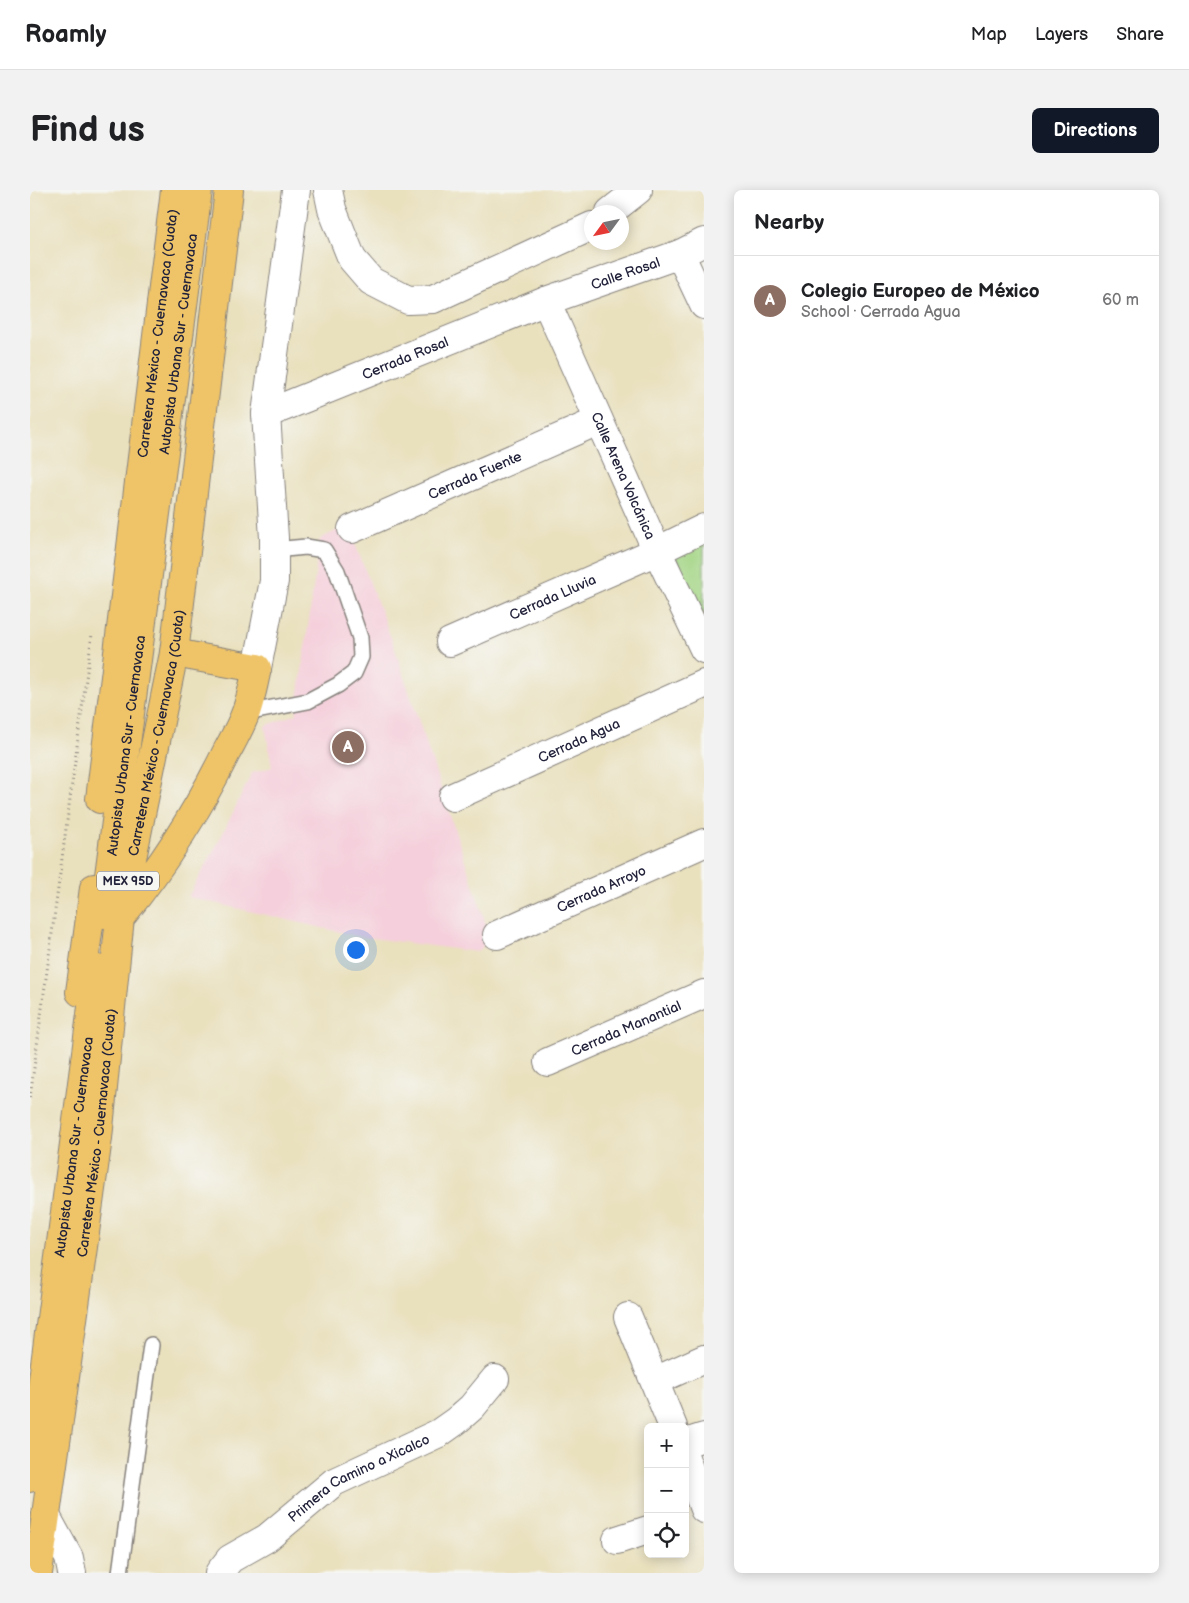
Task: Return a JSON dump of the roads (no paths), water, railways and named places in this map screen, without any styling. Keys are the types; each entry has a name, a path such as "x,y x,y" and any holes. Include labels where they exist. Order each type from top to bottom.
{"highway":[{"name":"Carretera México - Cuernavaca (Cuota)","path":"30,1340 64,1084 175,190"},
{"name":"Autopista Urbana Sur - Cuernavaca","path":"30,1358 67,1096 155,422 183,190"},
{"name":"Autopista Urbana Sur - Cuernavaca","path":"30,1478 198,190"},
{"name":"Carretera México - Cuernavaca (Cuota)","path":"38,1573 98,1138 120,917 174,653 229,190"},
{"path":"120,917 144,888 216,775 246,713 257,668 174,653"}],"street":[{"path":"257,668 274,581 266,414 296,190"},
{"path":"328,190 332,209 352,259 371,281 408,300 434,299 584,230"},
{"path":"619,205 638,190"},
{"name":"Calle Rosal","path":"546,302 680,254 704,242"},
{"path":"680,254 704,305"},
{"name":"Cerrada Rosal","path":"266,414 546,302"},
{"name":"Calle Arena Volcánica","path":"546,302 657,552 704,649"},
{"name":"Cerrada Fuente","path":"352,529 598,421"},
{"name":"Cerrada Lluvia","path":"450,642 657,552 704,528"},
{"name":"Cerrada Agua","path":"452,797 704,684"},
{"name":"Cerrada Arroyo","path":"497,935 704,843"},
{"name":"Cerrada Manantial","path":"548,1062 704,994"},
{"path":"628,1317 671,1423"},
{"path":"655,1381 704,1359"},
{"name":"Primera Camino a Xicalco","path":"219,1573 230,1559 267,1538 334,1482 439,1433 472,1407 495,1379"},
{"path":"689,1443 704,1437"},
{"path":"689,1468 704,1511 689,1517"},
{"path":"46,1516 69,1558 72,1573"},
{"path":"616,1540 644,1531"}],"lane":[{"path":"246,713 308,701 338,686 354,673 361,658 360,638 357,629 337,571 324,550 306,547 274,550"},
{"path":"120,1573 151,1345"}],"place":[{"name":"Colegio Europeo de México","path":"348,747"}]}
